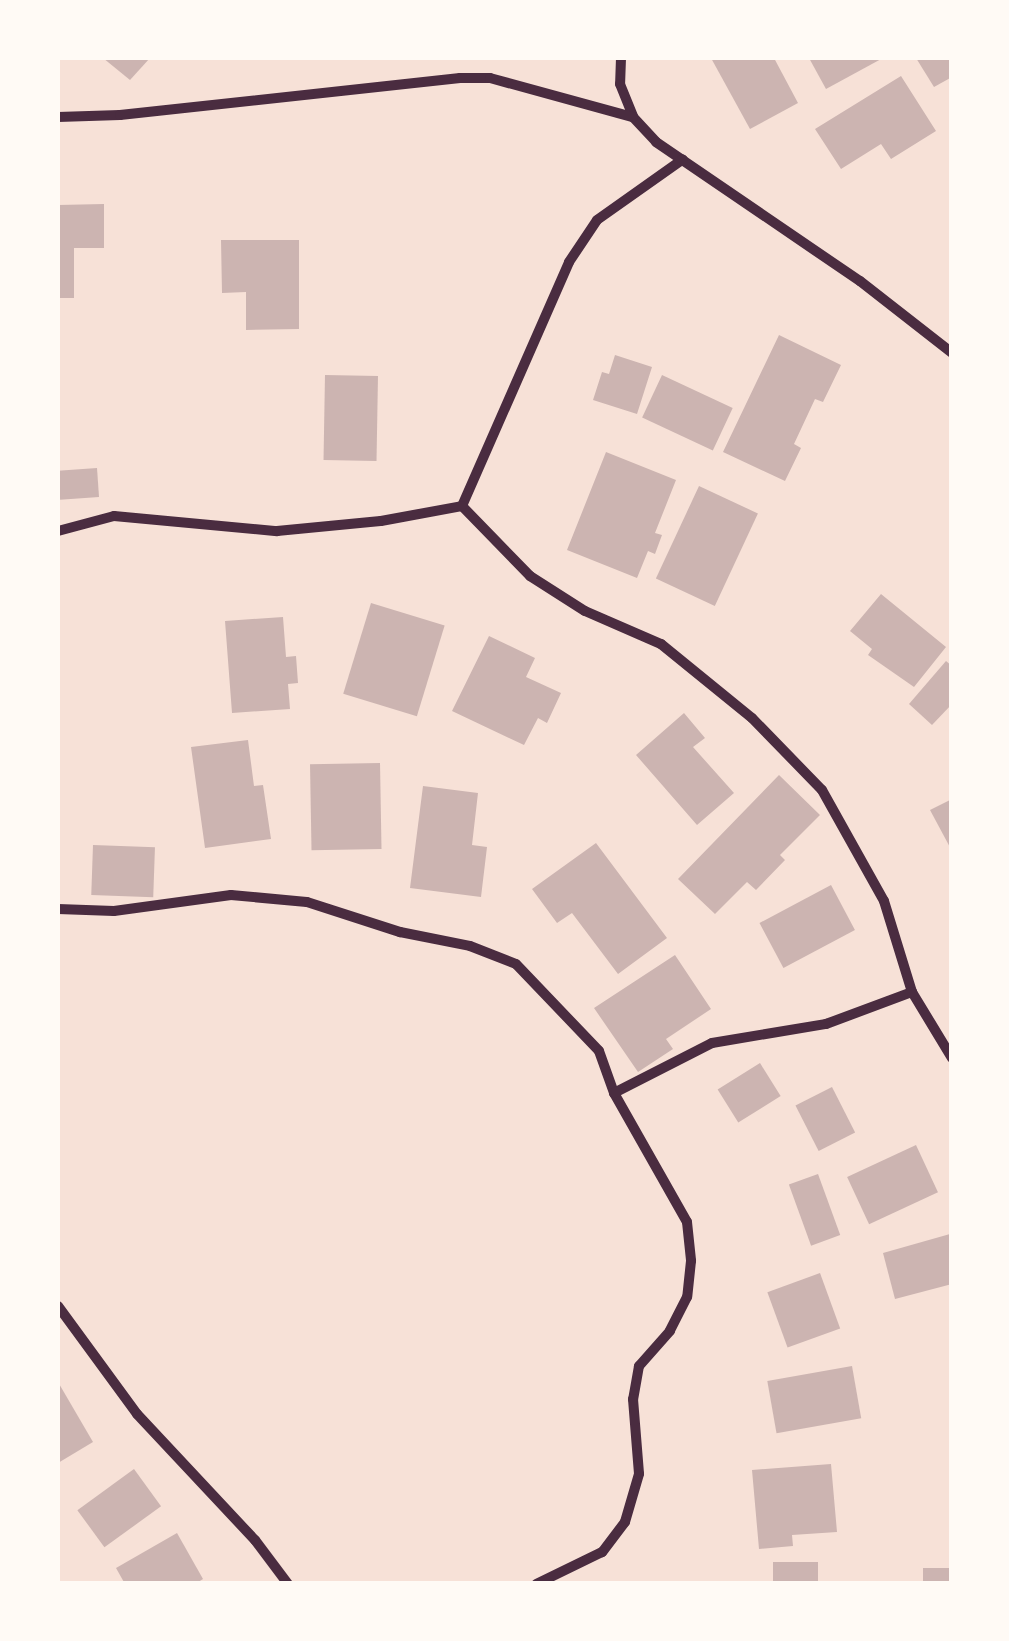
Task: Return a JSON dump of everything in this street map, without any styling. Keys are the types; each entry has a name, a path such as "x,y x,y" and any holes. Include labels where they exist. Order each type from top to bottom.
{"street":[{"path":"621,58 620,84 633,117 656,142 860,281 952,353"},
{"path":"58,116 120,115 490,78 633,117"},
{"path":"462,506 569,262 597,220 684,158"},
{"path":"58,531 114,516 277,531 381,521 462,506"},
{"path":"462,506 530,576 586,612 661,644 752,718 822,790 884,901 912,992 952,1058"},
{"path":"58,908 132,910 230,895 307,902 400,932 470,946 516,964 599,1051 614,1093 687,1222 691,1261 686,1296 670,1331 638,1366 633,1399 639,1474 626,1522 602,1552 536,1584"},
{"path":"614,1093 712,1043 826,1024 912,992"},
{"path":"58,1306 137,1414 255,1540 288,1584"}],"building":[{"path":"103,58 150,58 130,80"},
{"path":"711,58 774,58 798,103 750,129"},
{"path":"809,58 883,58 826,89"},
{"path":"916,58 952,58 952,77 934,87"},
{"path":"901,76 936,131 891,159 881,144 841,169 815,129"},
{"path":"104,204 104,248 74,248 74,298 58,298 58,205"},
{"path":"221,240 299,240 299,329 246,330 246,292 222,293"},
{"path":"779,335 841,365 823,402 815,399 794,444 801,448 785,481 723,452"},
{"path":"615,355 652,367 637,414 593,400 602,372 609,374"},
{"path":"325,375 378,376 377,461 324,460"},
{"path":"662,375 733,408 713,451 642,418"},
{"path":"606,452 676,480 655,533 662,535 655,554 648,551 637,578 567,550"},
{"path":"97,468 99,497 60,500 58,471"},
{"path":"699,486 758,513 715,606 656,578"},
{"path":"881,594 946,647 914,687 868,655 872,649 850,631"},
{"path":"371,603 445,626 417,716 343,694"},
{"path":"283,617 286,657 296,656 298,683 288,684 290,709 232,713 225,621"},
{"path":"489,636 535,658 526,677 561,693 547,723 538,718 524,745 452,711"},
{"path":"946,661 952,666 952,704 932,725 909,704"},
{"path":"684,713 705,738 693,747 734,793 697,825 636,755"},
{"path":"248,740 254,786 263,785 271,839 205,848 191,747"},
{"path":"380,763 382,849 312,850 310,764"},
{"path":"779,775 820,815 780,855 785,860 756,890 747,882 715,914 678,879"},
{"path":"423,786 478,793 472,845 487,847 481,897 410,888"},
{"path":"952,799 952,851 930,810"},
{"path":"596,843 667,938 618,974 572,913 557,923 532,889"},
{"path":"93,845 155,847 153,897 91,895"},
{"path":"831,885 855,930 783,968 759,923"},
{"path":"675,955 711,1009 666,1039 673,1049 638,1072 594,1008"},
{"path":"760,1063 781,1096 738,1123 718,1089"},
{"path":"832,1087 855,1132 819,1151 795,1106"},
{"path":"916,1145 938,1192 869,1224 847,1177"},
{"path":"818,1174 840,1235 811,1246 789,1185"},
{"path":"950,1234 952,1284 895,1299 883,1253"},
{"path":"820,1273 840,1328 788,1348 767,1292"},
{"path":"852,1366 861,1418 777,1433 767,1381"},
{"path":"58,1382 93,1442 58,1463"},
{"path":"831,1464 837,1532 792,1535 793,1546 759,1549 752,1470"},
{"path":"134,1469 161,1506 104,1547 77,1510"},
{"path":"177,1533 203,1579 195,1584 125,1584 116,1568"},
{"path":"773,1562 818,1562 818,1584 773,1584"},
{"path":"923,1568 952,1568 952,1584 923,1584"}]}
